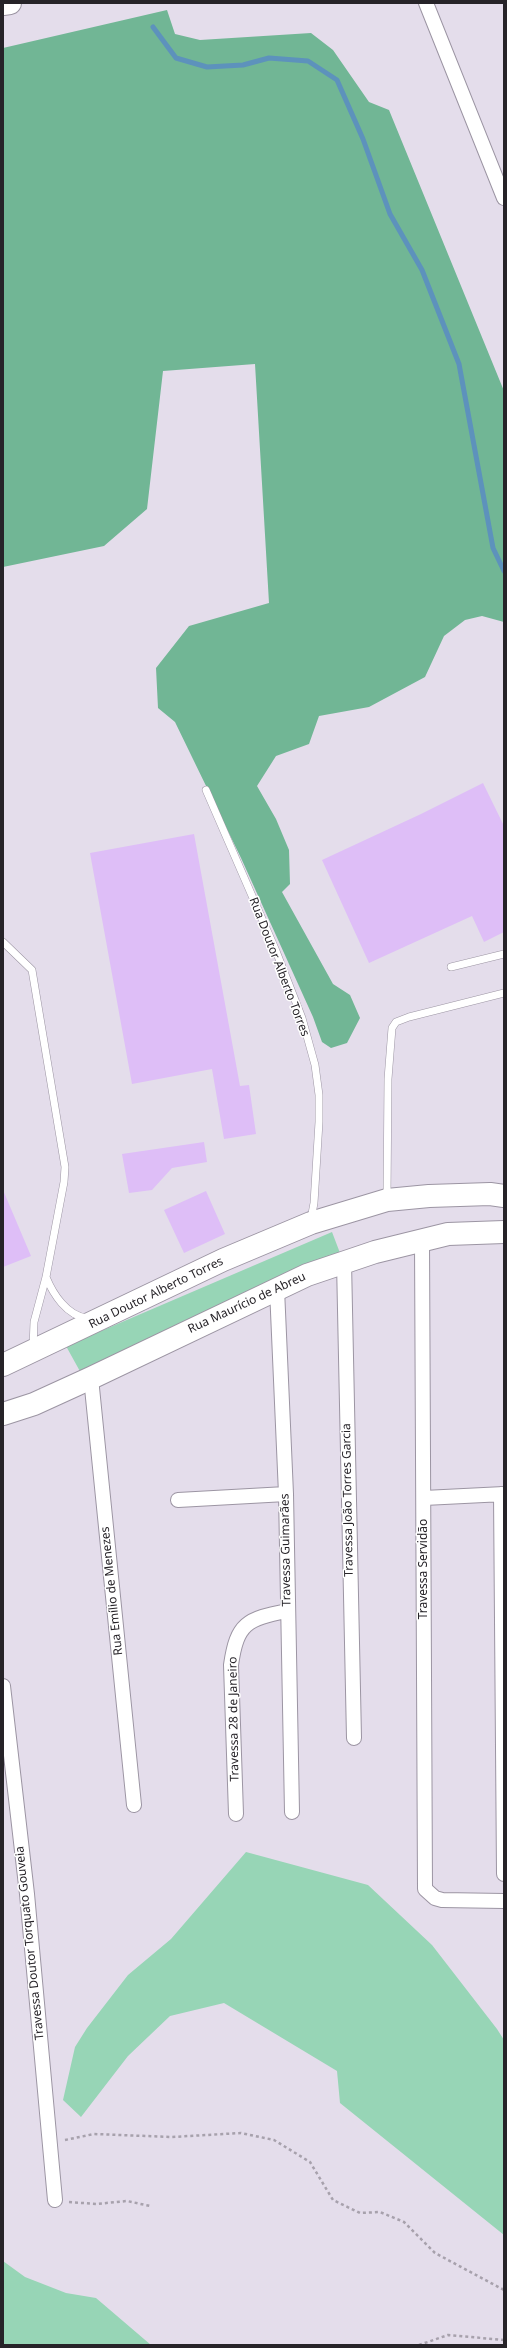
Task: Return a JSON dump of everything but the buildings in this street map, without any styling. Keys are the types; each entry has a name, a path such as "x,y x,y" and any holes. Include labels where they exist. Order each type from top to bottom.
{"main road":[{"path":"3,4 10,3"},
{"name":"Rua Doutor Alberto Torres","path":"3,1365 223,1260 311,1223 387,1200 429,1196 490,1194 504,1196"},
{"name":"Rua Maurício de Abreu","path":"3,1414 34,1404 91,1378 307,1275 344,1262 448,1234 504,1232"}],"street":[{"path":"426,3 504,198"},
{"name":"Travessa Servidão","path":"422,1241 425,1889 431,1896 442,1900 504,1901"},
{"name":"Travessa João Torres Garcia","path":"344,1262 354,1738"},
{"name":"Travessa Guimarães","path":"277,1289 286,1494 287,1611 292,1812"},
{"name":"Rua Emílio de Menezes","path":"91,1378 134,1805"},
{"path":"178,1500 286,1494"},
{"path":"424,1498 502,1494 504,1874"},
{"name":"Travessa 28 de Janeiro","path":"236,1814 231,1665 234,1643 241,1630 251,1620 287,1611"},
{"name":"Travessa Doutor Torquato Gouveia","path":"3,1686 26,1894 55,2200"}],"lane":[{"name":"Rua Doutor Alberto Torres","path":"206,790 302,1018 315,1065 319,1095 319,1122 314,1203 311,1223"},
{"path":"3,942 32,970 64,1167 64,1182 46,1277 34,1322 32,1351"},
{"path":"451,968 504,954"},
{"path":"387,1200 389,1168 388,1079 392,1028 396,1022 403,1019 504,994"},
{"path":"46,1277 52,1293 79,1317 100,1320"}],"path":[{"path":"50,2143 94,2134 172,2136 241,2133 274,2140 310,2162 333,2200 360,2213 380,2212 404,2222 434,2253 504,2290"},
{"path":"55,2200 96,2204 127,2201 150,2206"},
{"path":"419,2345 448,2336 504,2340"}],"green space":[{"path":"167,10 175,34 200,40 311,33 333,50 369,102 389,110 504,391 504,622 482,616 465,620 444,636 425,677 369,707 319,716 309,744 276,756 257,786 276,819 289,850 290,884 282,892 333,984 350,995 360,1018 347,1043 331,1048 322,1042 313,1017 241,858 175,722 158,708 156,668 189,626 269,603 255,364 163,371 147,509 104,546 3,567 3,48"},
{"path":"332,1232 340,1253 82,1375 66,1346"},
{"path":"246,1852 368,1885 432,1945 497,2029 504,2040 504,2235 340,2103 337,2071 224,2003 170,2016 128,2056 81,2117 63,2100 75,2047 87,2028 128,1975 171,1939"},
{"path":"3,2261 25,2277 66,2293 96,2298 151,2345 3,2345"}],"waterway":[{"path":"153,27 176,58 207,67 243,65 269,58 308,61 337,80 363,139 390,214 422,270 459,364 493,548 504,571"}]}
